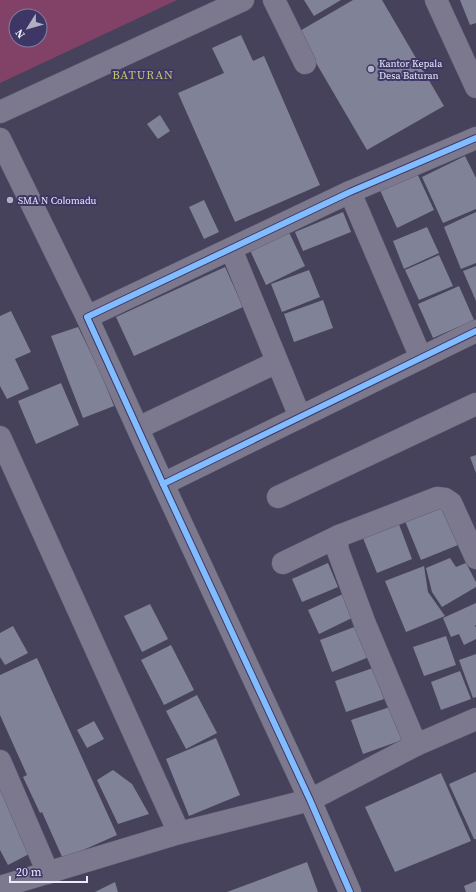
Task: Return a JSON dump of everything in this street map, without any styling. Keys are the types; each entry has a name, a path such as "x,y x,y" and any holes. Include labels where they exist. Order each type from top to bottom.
{"street":[{"path":"0,112 243,0"},
{"path":"274,0 305,62"},
{"path":"436,0 476,87"},
{"path":"87,317 350,192 476,138"},
{"path":"0,139 87,317 310,800 350,892"},
{"path":"350,192 421,358"},
{"path":"231,249 300,417"},
{"path":"164,484 476,331"},
{"path":"138,428 277,362"},
{"path":"278,497 476,404"},
{"path":"0,437 179,833"},
{"path":"283,563 339,536 437,498 445,499 451,503 476,558"},
{"path":"339,536 337,544 340,559 365,624 416,745"},
{"path":"0,887 179,833 310,800 416,745 476,719"},
{"path":"0,761 48,873"}],"shaded area":[{"path":"0,0 177,0 0,83"}],"building":[{"path":"304,0 341,0 314,16"},
{"name":"Kantor Kepala Desa Baturan","path":"353,0 382,0 444,106 367,150 298,32"},
{"path":"460,0 476,0 476,23 470,25"},
{"path":"241,35 253,61 264,56 320,185 235,222 178,93 224,73 212,48"},
{"path":"160,115 170,131 158,139 147,124"},
{"path":"465,156 476,178 476,209 443,223 422,177"},
{"path":"416,171 434,210 397,228 379,188"},
{"path":"204,200 219,232 204,239 189,207"},
{"path":"343,212 351,232 303,251 295,232"},
{"path":"476,212 476,263 461,269 444,227"},
{"path":"427,227 439,253 404,269 393,241"},
{"path":"287,228 305,266 266,285 248,246"},
{"path":"439,255 453,286 419,300 405,270"},
{"path":"476,266 476,301 463,271"},
{"path":"225,267 243,307 134,356 116,317"},
{"path":"309,270 320,297 282,312 271,284"},
{"path":"459,286 474,320 433,338 418,304"},
{"path":"323,300 333,328 294,342 284,314"},
{"path":"11,311 31,352 15,359 29,389 7,399 0,386 0,316"},
{"path":"78,327 100,371 114,406 83,418 51,336"},
{"path":"61,383 79,425 36,444 18,401"},
{"path":"476,455 476,473 470,457"},
{"path":"442,508 458,545 421,560 405,521"},
{"path":"397,519 412,559 377,573 361,533"},
{"path":"450,558 456,567 466,563 476,582 476,587 442,607 432,592 426,568"},
{"path":"328,563 338,587 302,602 292,579"},
{"path":"424,566 428,592 445,616 406,632 385,581"},
{"path":"343,594 354,617 319,634 308,610"},
{"path":"476,603 476,639 464,645 459,634 451,637 443,618"},
{"path":"150,604 168,639 142,652 124,616"},
{"path":"13,626 28,653 5,665 0,657 0,633"},
{"path":"357,626 369,657 332,672 320,640"},
{"path":"446,636 456,665 424,676 413,647"},
{"path":"171,645 194,690 164,705 141,660"},
{"path":"476,654 476,697 473,698 459,660"},
{"path":"37,658 117,835 63,859 42,812 40,813 23,777 27,775 0,715 0,675"},
{"path":"373,668 384,699 346,712 335,681"},
{"path":"460,671 471,699 441,710 431,682"},
{"path":"197,695 217,733 186,749 166,711"},
{"path":"393,706 405,739 363,754 351,720"},
{"path":"94,721 104,739 87,748 77,730"},
{"path":"216,738 240,795 189,816 166,759"},
{"path":"113,770 132,784 149,814 118,824 97,780"},
{"path":"476,772 476,839 474,839 449,784"},
{"path":"441,773 471,841 395,872 365,807"},
{"path":"0,787 31,853 8,865 0,850"},
{"path":"307,862 318,892 227,892"},
{"path":"476,881 476,892 466,892 464,886"},
{"path":"115,882 118,892 95,892"}],"cycle path":[{"path":"163,484 87,317 350,192 476,138"},
{"path":"350,892 310,800 163,484 476,331"}],"place":[{"name":"Kantor Kepala Desa Baturan","path":"371,69"},
{"name":"SMA N Colomadu","path":"10,200"}],"district":[{"name":"BATURAN","path":"143,75"}]}
